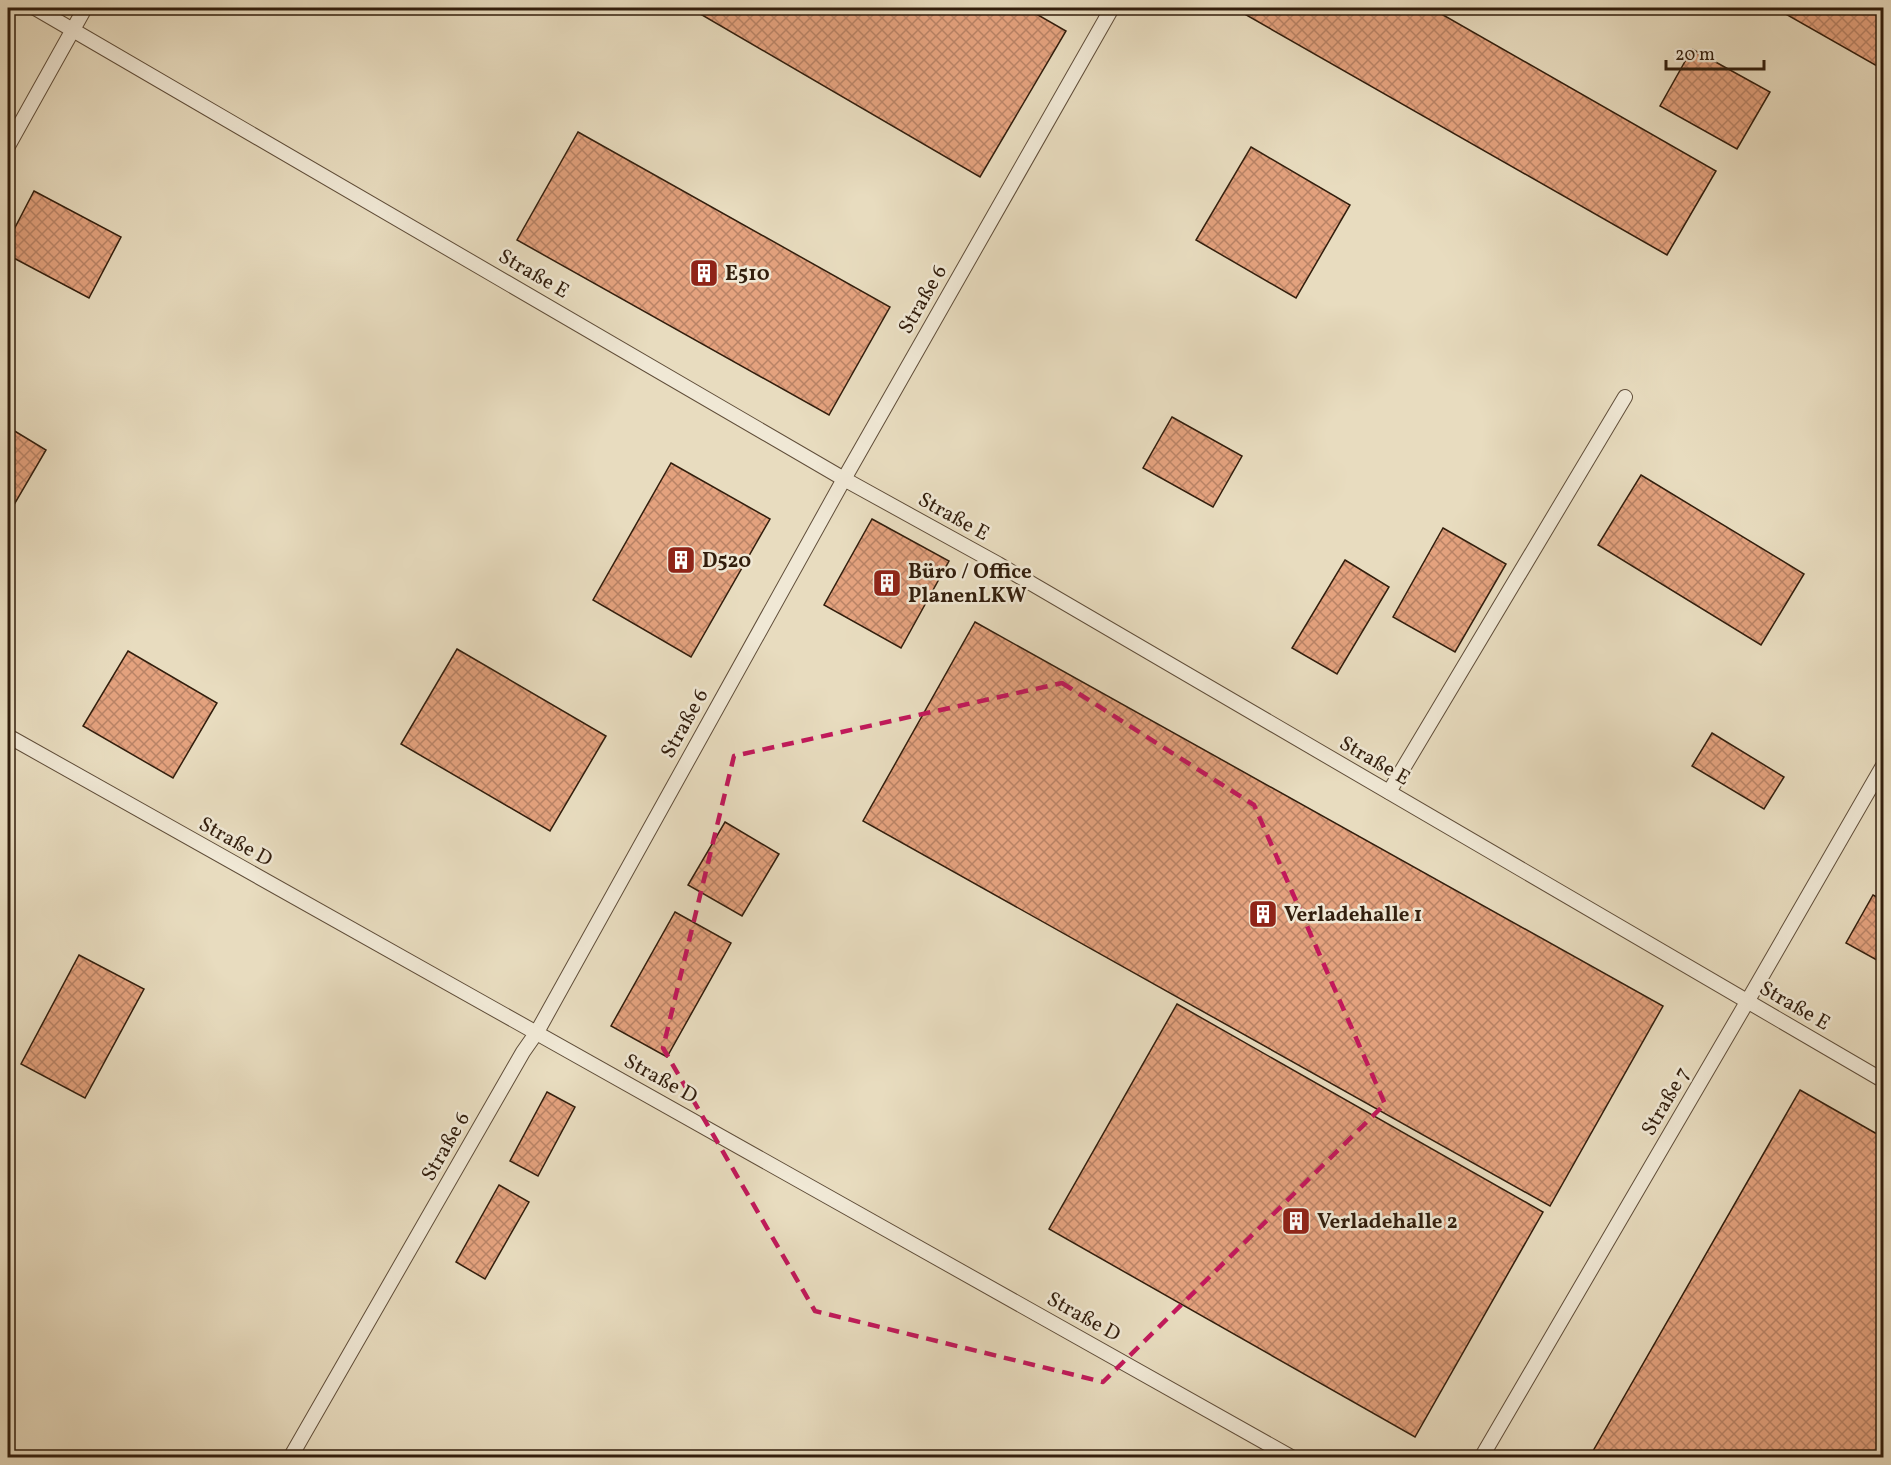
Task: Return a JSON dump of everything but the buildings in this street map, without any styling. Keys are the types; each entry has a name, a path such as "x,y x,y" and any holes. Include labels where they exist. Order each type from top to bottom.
{"lane":[{"name":"Straße E","path":"35,8 844,479 998,564 1884,1081"},
{"path":"8,146 85,8"},
{"name":"Straße 6","path":"290,1458 511,1073 537,1032 844,479 1112,8"},
{"path":"1389,792 1625,397"},
{"name":"Straße D","path":"8,736 1293,1458"},
{"name":"Straße 7","path":"1481,1458 1884,764"}],"highlighted area":[{"path":"1062,683 1254,805 1385,1104 1103,1382 815,1311 663,1048 734,756"}],"place":[{"name":"E510","path":"704,273"},
{"name":"D520","path":"681,560"},
{"name":"Büro / Office PlanenLKW","path":"887,583"},
{"name":"Verladehalle 1","path":"1263,914"},
{"name":"Verladehalle 2","path":"1296,1221"}]}
